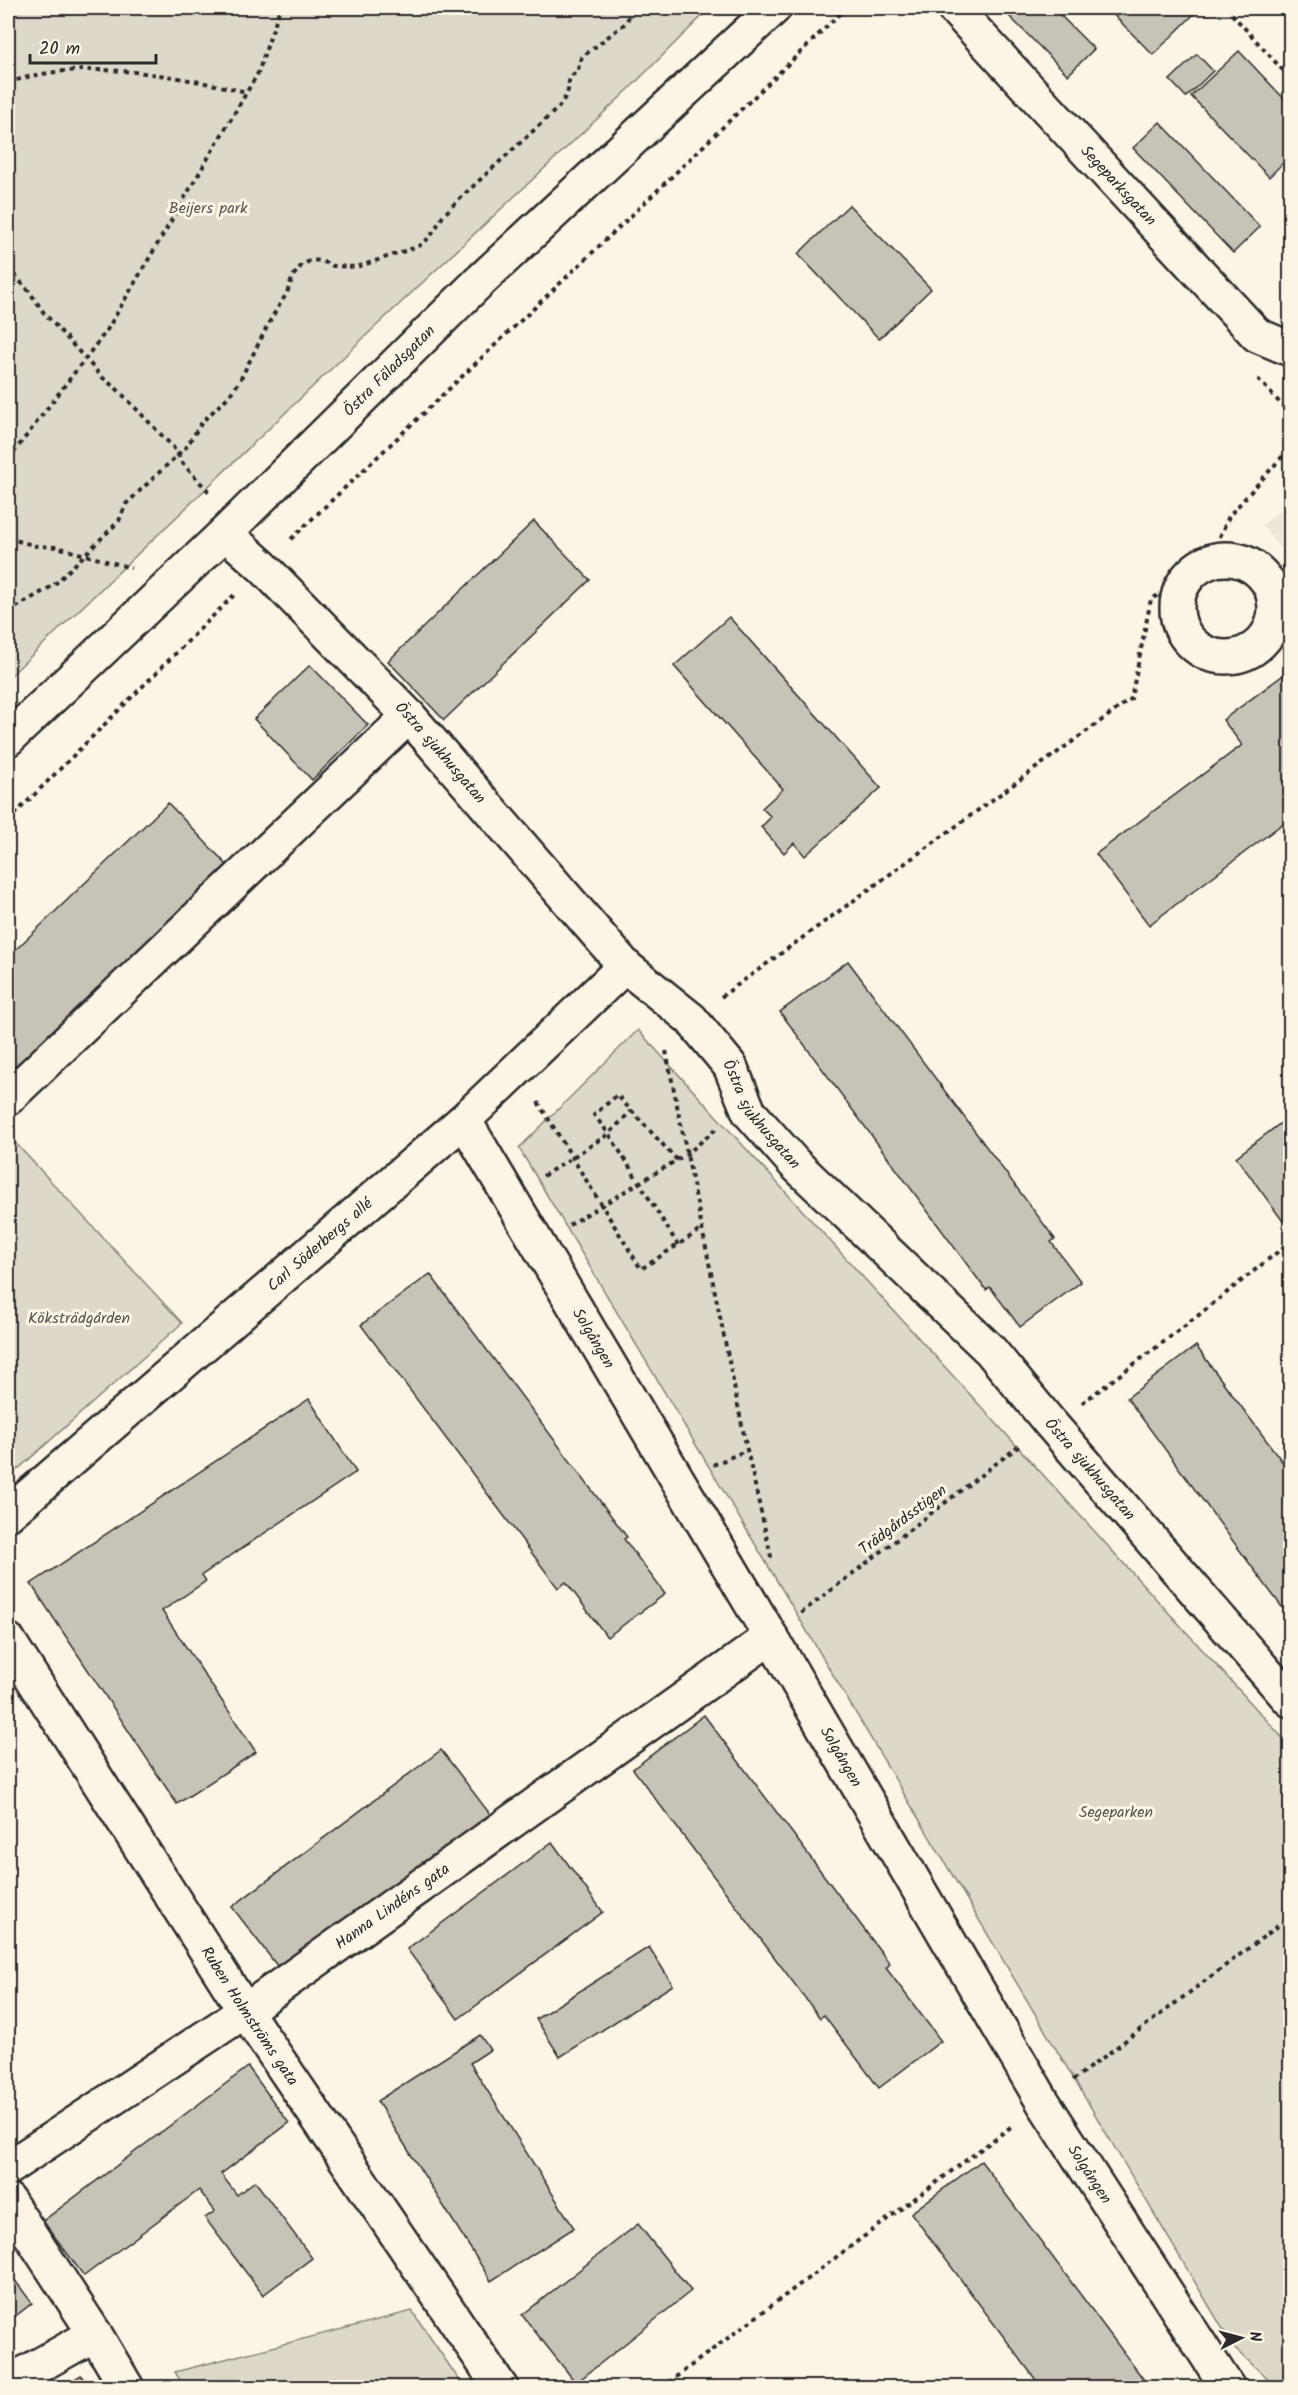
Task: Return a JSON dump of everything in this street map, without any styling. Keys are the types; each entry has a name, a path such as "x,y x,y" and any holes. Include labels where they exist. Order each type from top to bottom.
{"street":[{"name":"Östra Fäladsgatan","path":"8,739 225,533 481,280 774,8"},
{"name":"Segeparksgatan","path":"954,8 1257,335 1290,349"},
{"name":"Östra sjukhusgatan","path":"225,533 263,567 409,716 625,966 691,1018 730,1066 748,1112 795,1164 990,1350 1050,1423 1290,1700"},
{"path":"1225,559 1240,561 1255,568 1266,579 1283,615 1251,651 1236,656 1220,657 1198,647 1182,629 1178,614 1179,597 1197,572 1225,559"},
{"path":"8,1098 409,716"},
{"name":"Carl Söderbergs allé","path":"8,1514 464,1120 625,966"},
{"name":"Solgången","path":"464,1120 771,1637 1043,2102 1228,2388"},
{"name":"Hanna Lindéns gata","path":"8,2168 245,2011 771,1637"},
{"name":"Ruben Holmströms gata","path":"8,1640 245,2011 501,2388"},
{"path":"8,2200 95,2334 127,2388"},
{"path":"8,2383 95,2334"}],"path":[{"path":"8,460 107,330 258,73 280,8"},
{"path":"8,612 54,585 83,554 110,531 119,520 126,504 187,446 202,422 229,396 239,382 272,317 287,293 293,276 301,266 311,260 322,261 333,266 357,267 423,244 456,202 559,106 568,90 570,76 577,72 582,57 627,22 631,8"},
{"path":"8,821 263,567 846,8"},
{"path":"1233,8 1229,11 1290,78"},
{"path":"8,83 31,75 87,70 132,72 203,82 247,92"},
{"path":"8,268 29,291 44,313 173,447 176,455 214,497"},
{"path":"691,1018 1131,699 1150,599 1197,572 1228,516 1290,448"},
{"path":"8,537 36,546 83,554 137,570"},
{"path":"654,988 702,1229 774,1566"},
{"path":"514,1073 537,1100 641,1269 702,1229"},
{"path":"677,1160 617,1095 594,1115 609,1134 678,1245"},
{"path":"538,1244 687,1154 746,1104"},
{"path":"509,1197 609,1134 632,1111"},
{"name":"Trädgårdsstigen","path":"771,1637 1050,1423 1082,1403 1185,1326 1290,1242"},
{"path":"661,2388 1290,1917"}],"shaded area":[{"path":"1290,503 1290,562 1262,525"}],"green space":[{"name":"Beijers park","path":"8,8 710,8 628,90 374,328 8,678"},
{"name":"Segeparken","path":"638,1030 1290,1746 1290,2387 1276,2387 1233,2346 519,1148"},
{"name":"Köksträdgården","path":"8,1135 182,1323 8,1478"},
{"path":"412,2311 464,2387 184,2387 175,2372"}],"building":[{"path":"1001,8 1053,8 1094,49 1068,75"},
{"path":"1107,8 1197,8 1199,9 1153,55"},
{"path":"1239,51 1290,105 1290,156 1269,177 1191,96"},
{"path":"1197,54 1213,71 1186,97 1170,80"},
{"path":"1160,122 1260,227 1233,253 1133,148"},
{"path":"849,205 931,289 879,339 798,254"},
{"path":"534,521 590,580 444,720 388,661"},
{"path":"729,617 881,788 805,856 794,843 784,853 761,827 771,817 762,808 783,789 674,666"},
{"path":"310,665 368,725 312,780 254,719"},
{"path":"1290,670 1290,818 1149,925 1096,854 1242,745 1223,720"},
{"path":"168,803 228,866 8,1077 8,957"},
{"path":"848,961 1055,1239 1051,1242 1081,1282 1020,1327 990,1287 986,1290 780,1012"},
{"path":"1290,1116 1290,1220 1285,1224 1236,1157"},
{"path":"430,1274 627,1537 624,1539 665,1594 607,1637 566,1582 558,1588 361,1325"},
{"path":"1196,1346 1290,1472 1290,1618 1127,1398"},
{"path":"309,1399 356,1472 202,1575 206,1581 162,1611 256,1752 177,1804 31,1584"},
{"path":"704,1715 890,1964 886,1968 941,2041 879,2088 824,2015 820,2018 633,1769"},
{"path":"441,1750 490,1814 281,1971 232,1907"},
{"path":"552,1842 603,1912 458,2019 407,1949"},
{"path":"649,1947 673,1985 560,2057 536,2019"},
{"path":"480,2035 490,2050 470,2063 574,2228 491,2281 377,2101"},
{"path":"248,2067 289,2123 221,2174 237,2195 255,2181 312,2258 263,2295 205,2218 215,2211 199,2190 84,2276 43,2221"},
{"path":"981,2161 1150,2388 1042,2388 911,2213"},
{"path":"638,2224 691,2291 576,2383 522,2315"},
{"path":"8,2271 32,2303 8,2322"},
{"path":"81,2375 88,2388 60,2388"}]}
